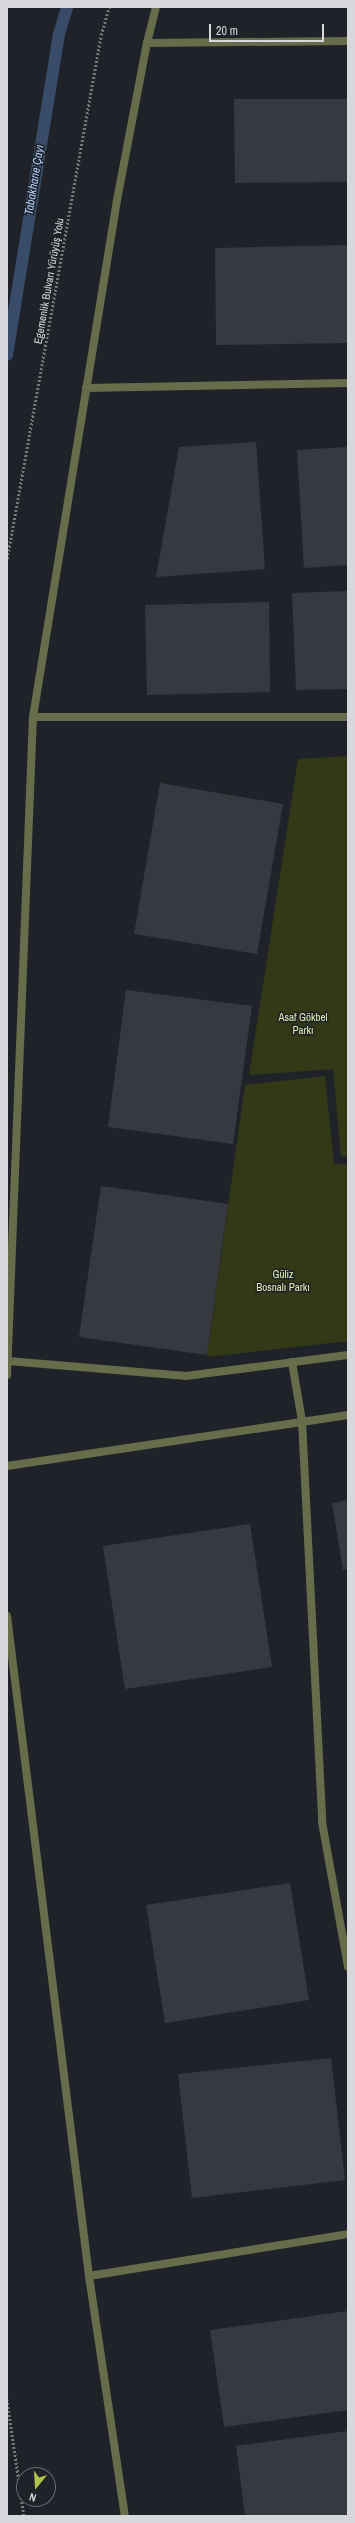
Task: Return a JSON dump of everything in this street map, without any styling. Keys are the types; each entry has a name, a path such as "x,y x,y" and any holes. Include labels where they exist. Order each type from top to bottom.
{"street":[{"path":"7,1375 33,717 117,200 147,43 156,7"},
{"path":"147,43 348,41"},
{"path":"86,388 348,383"},
{"path":"33,717 348,717"},
{"path":"8,1361 186,1376 348,1355"},
{"path":"292,1362 302,1421 322,1822 348,1967"},
{"path":"7,1466 348,1415"},
{"path":"7,1616 89,2276 125,2516"},
{"path":"89,2276 348,2234"}],"path":[{"name":"Egemenlik Bulvarı Yürüyüş Yolu","path":"7,559 101,35 109,7"},
{"path":"7,2399 24,2516"}],"green space":[{"name":"Asaf Gökbel Parkı","path":"348,756 348,1156 341,1157 333,1069 249,1075 298,759"},
{"name":"Güliz Bosnalı Parkı","path":"325,1076 334,1164 348,1164 348,1341 207,1357 245,1085"}],"building":[{"path":"234,99 348,99 348,182 235,183"},
{"path":"348,245 348,343 216,345 215,248"},
{"path":"256,442 265,569 156,577 179,447"},
{"path":"348,447 348,565 304,568 297,450"},
{"path":"348,591 348,689 296,690 292,593"},
{"path":"269,602 270,692 147,695 145,605"},
{"path":"160,783 283,804 257,954 134,934"},
{"path":"126,990 252,1006 233,1144 108,1127"},
{"path":"101,1186 228,1204 207,1355 79,1337"},
{"path":"348,1500 348,1569 343,1570 332,1503"},
{"path":"250,1524 272,1667 125,1689 103,1546"},
{"path":"290,1883 309,2000 165,2023 146,1905"},
{"path":"331,2058 345,2180 192,2198 178,2074"},
{"path":"348,2311 348,2410 224,2427 210,2330"},
{"path":"348,2431 348,2516 245,2516 236,2446"}],"waterway":[{"name":"Tabakhane Çayı","path":"7,355 59,34 67,7"}]}
